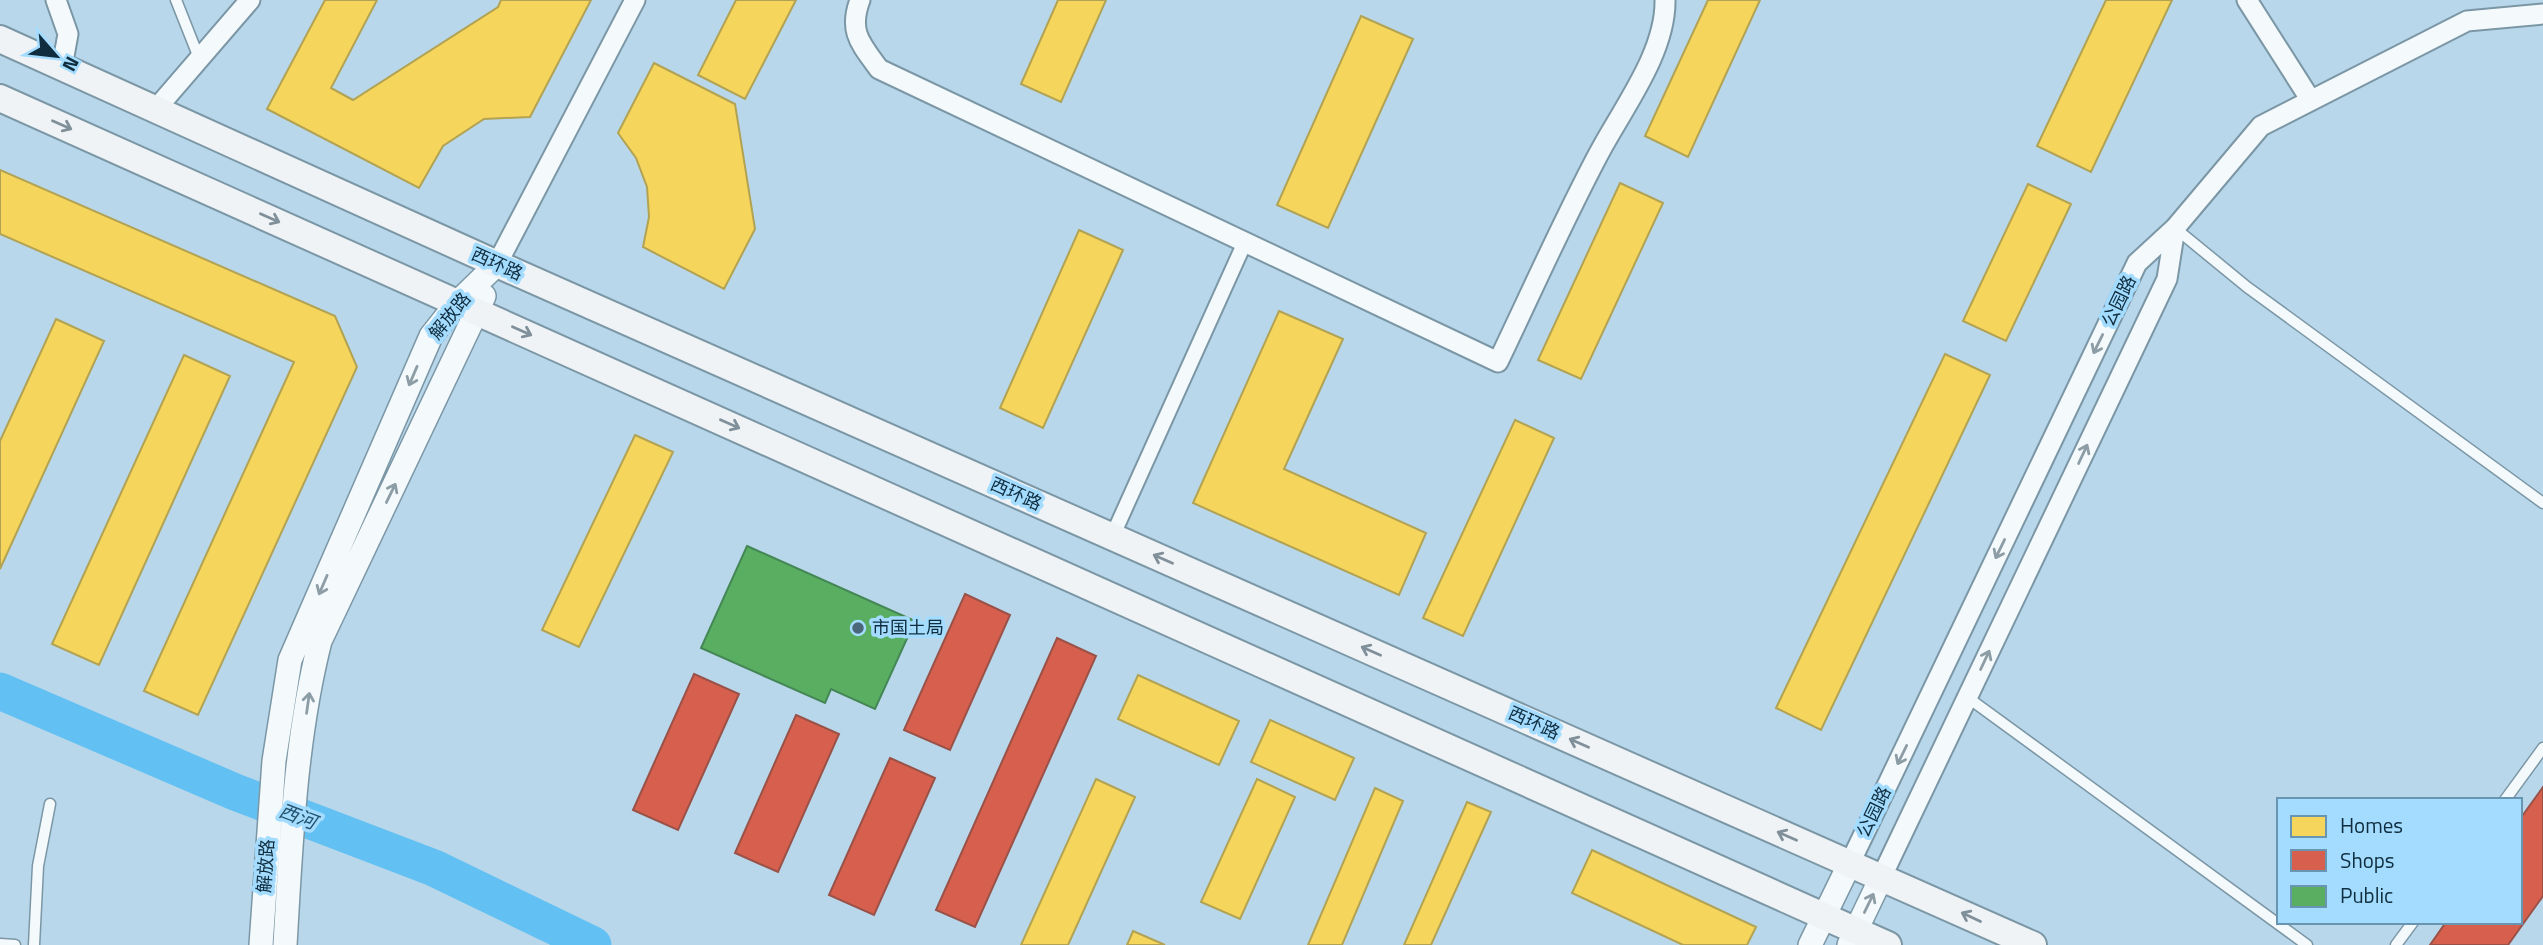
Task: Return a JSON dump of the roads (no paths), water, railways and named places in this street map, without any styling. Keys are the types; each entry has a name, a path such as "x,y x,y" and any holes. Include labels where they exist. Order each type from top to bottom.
{"main road":[{"name":"西环路","path":"0,39 497,264 2033,945"},
{"path":"0,97 1824,915 1852,938 1888,945"}],"street":[{"path":"56,0 68,34 62,66"},
{"path":"156,108 250,0"},
{"path":"497,264 635,0"},
{"path":"860,0 854,17 858,40 879,69 1498,362 1597,156 1659,42 1666,19 1665,0"},
{"path":"2247,0 2310,99"},
{"path":"2175,228 2261,126 2467,21 2543,14"},
{"name":"公园路","path":"1852,938 2167,279 2175,228"},
{"name":"公园路","path":"1810,945 2137,263 2175,228"},
{"path":"1112,537 1245,242"},
{"name":"解放路","path":"285,945 298,771 312,673 320,641 468,307 497,264"},
{"name":"解放路","path":"261,945 274,761 290,660 431,336 468,307"}],"lane":[{"path":"176,0 199,59"},
{"path":"2175,228 2247,287 2543,503"},
{"path":"1967,697 2277,923"},
{"path":"2506,798 2543,748"},
{"path":"34,945 38,866 50,804"},
{"path":"2278,924 2307,945"},
{"path":"2396,945 2412,924"},
{"path":"0,944 15,945"}],"waterway":[{"name":"西河","path":"0,691 235,792 434,868 593,945"}],"place":[{"name":"市国土局","path":"858,628"}]}
